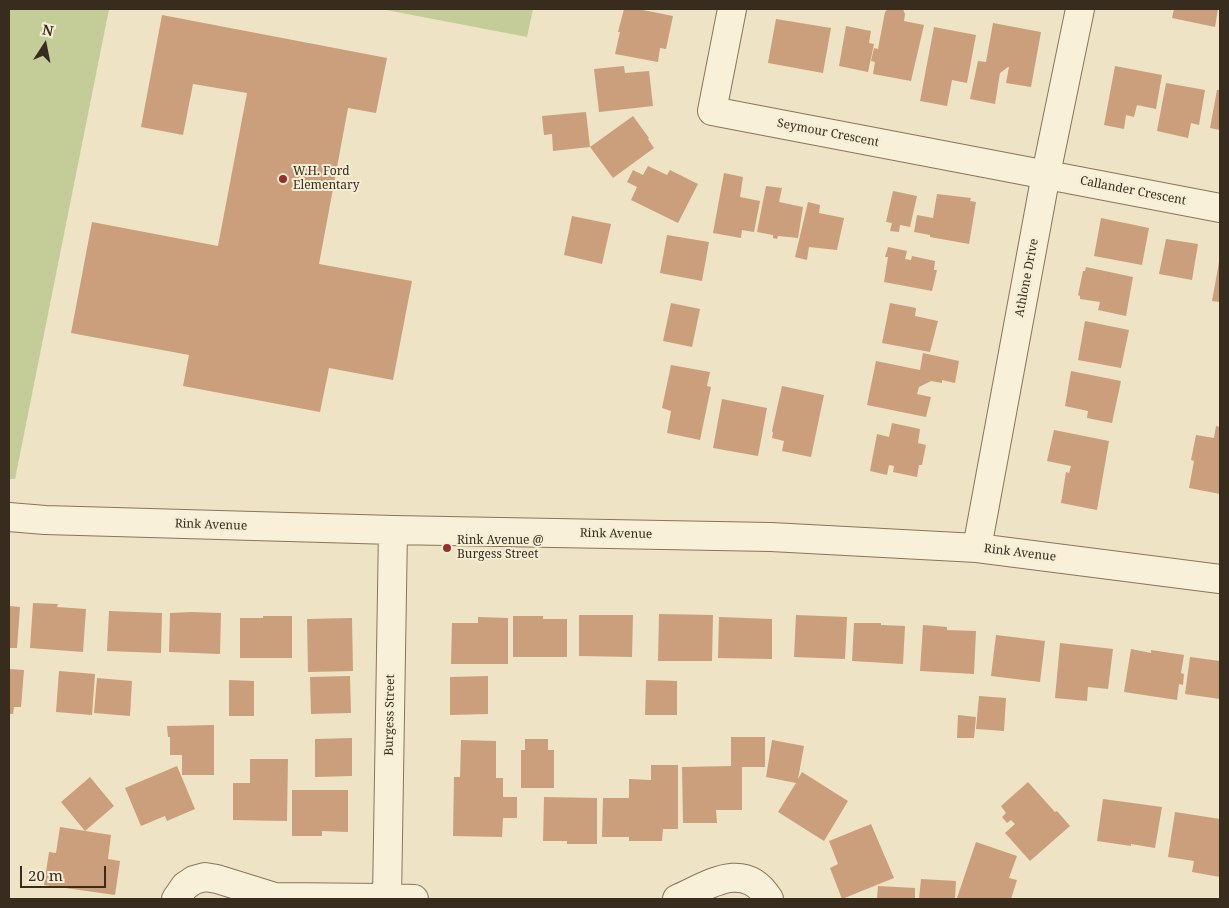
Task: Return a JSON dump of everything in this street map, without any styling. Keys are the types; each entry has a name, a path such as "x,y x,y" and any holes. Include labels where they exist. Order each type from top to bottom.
{"street":[{"name":"Seymour Crescent","path":"732,9 712,111 1046,174"},
{"name":"Athlone Drive","path":"976,548 1046,174 1080,9"},
{"name":"Callander Crescent","path":"1046,174 1220,208"},
{"name":"Rink Avenue","path":"9,517 393,530 771,537 976,548 1220,579"},
{"name":"Burgess Street","path":"387,898 393,530"},
{"path":"176,899 184,886 194,880 205,877 274,898 414,899"},
{"path":"677,899 729,877 742,877 753,881 763,890 768,899"}],"green space":[{"path":"9,9 109,9 15,479 9,479"},
{"path":"381,9 533,9 527,37"}],"building":[{"path":"624,9 638,9 673,16 666,49 660,48 658,62 615,54"},
{"path":"888,9 903,9 905,14 904,21 924,25 911,81 873,74 875,62 871,61 874,48 878,49 885,12"},
{"path":"1174,9 1218,9 1215,27 1172,18"},
{"name":"W.H. Ford Elementary","path":"162,15 387,58 376,113 348,108 319,264 412,281 393,380 329,368 320,412 183,386 189,355 71,333 92,222 218,246 247,93 193,84 183,135 141,127"},
{"path":"776,19 831,28 823,73 768,63"},
{"path":"993,23 1041,32 1031,87 1006,83 1008,67 1000,73 995,104 970,99 978,61 986,62"},
{"path":"846,26 871,31 869,43 874,44 868,72 839,66"},
{"path":"934,27 976,35 967,83 952,80 947,106 920,101"},
{"path":"624,66 625,73 649,71 653,106 599,112 594,69"},
{"path":"1115,66 1162,75 1156,109 1137,105 1134,117 1126,115 1124,129 1104,125"},
{"path":"1166,83 1205,90 1199,125 1191,123 1188,138 1157,131"},
{"path":"1217,90 1220,90 1220,130 1210,128"},
{"path":"586,112 590,147 553,151 552,134 544,135 542,116"},
{"path":"633,116 654,148 613,178 590,147"},
{"path":"648,166 667,175 670,170 698,184 678,223 631,200 637,187 627,182 633,170 643,175"},
{"path":"724,173 743,177 740,197 760,201 754,232 742,230 741,238 713,233"},
{"path":"766,186 782,188 779,202 803,207 798,238 778,236 777,239 773,238 773,235 757,232"},
{"path":"893,191 917,196 910,227 900,225 899,232 890,231 892,223 886,222"},
{"path":"937,194 971,198 970,201 976,202 969,244 914,232 917,215 933,218"},
{"path":"808,202 820,205 819,213 844,218 837,250 809,247 807,260 795,257"},
{"path":"572,216 611,224 602,264 564,255"},
{"path":"1101,218 1149,228 1142,265 1094,256"},
{"path":"667,235 709,242 702,281 660,273"},
{"path":"1166,239 1198,244 1192,280 1159,274"},
{"path":"888,247 907,251 905,259 911,260 912,256 935,261 934,270 937,270 932,291 884,282 888,257 885,257"},
{"path":"1220,262 1220,302 1212,301"},
{"path":"1086,267 1133,277 1126,316 1098,310 1100,302 1080,299 1078,295 1083,271 1085,271"},
{"path":"671,303 700,309 692,347 663,341"},
{"path":"890,303 916,308 915,316 938,321 930,352 882,343"},
{"path":"1085,321 1129,330 1121,368 1078,360"},
{"path":"923,353 959,361 955,383 942,380 942,383 931,381 919,387 917,394 931,397 926,417 867,405 876,361 920,370"},
{"path":"671,365 710,372 707,386 711,387 700,440 667,433 671,411 662,408"},
{"path":"1071,371 1121,381 1112,423 1087,418 1088,411 1065,406"},
{"path":"782,386 824,395 811,457 782,451 784,441 772,438"},
{"path":"722,399 767,408 758,456 713,448"},
{"path":"892,423 920,429 918,443 926,445 922,465 919,465 917,477 893,472 894,466 889,465 887,475 870,471 877,434 889,437"},
{"path":"1216,426 1220,427 1220,494 1189,488 1194,461 1191,460 1196,435 1214,438"},
{"path":"1054,430 1109,441 1097,510 1061,503 1066,472 1069,473 1071,466 1047,461"},
{"path":"33,603 58,604 57,607 86,609 83,652 30,648"},
{"path":"9,606 20,607 17,648 9,648"},
{"path":"109,611 162,613 161,653 107,651"},
{"path":"170,613 221,613 220,654 169,652"},
{"path":"659,614 713,615 712,661 658,661"},
{"path":"579,615 633,615 632,657 579,656"},
{"path":"796,615 847,617 845,659 794,657"},
{"path":"263,616 292,616 292,658 240,658 240,618 263,618"},
{"path":"513,616 543,616 543,619 567,619 567,657 513,657"},
{"path":"478,617 508,618 508,664 451,664 452,623 478,623"},
{"path":"719,617 772,619 772,659 718,658"},
{"path":"352,618 353,671 308,672 307,619"},
{"path":"854,623 881,623 881,625 905,626 903,664 852,661"},
{"path":"923,625 947,627 947,630 976,631 974,674 920,671"},
{"path":"996,635 1045,641 1040,682 991,676"},
{"path":"1060,643 1113,649 1108,689 1088,687 1087,701 1055,698"},
{"path":"1131,649 1151,653 1151,650 1184,655 1181,673 1184,674 1183,685 1179,684 1177,700 1124,692"},
{"path":"1190,657 1220,661 1220,699 1185,694"},
{"path":"9,669 24,670 21,707 14,707 13,714 9,714"},
{"path":"59,671 95,674 92,715 56,712"},
{"path":"350,676 351,713 311,714 310,677"},
{"path":"488,676 488,714 450,715 450,677"},
{"path":"97,678 132,681 130,716 94,713"},
{"path":"229,680 254,681 254,716 229,716"},
{"path":"646,680 677,681 677,715 645,715"},
{"path":"979,696 1006,698 1004,731 976,729"},
{"path":"958,715 976,717 974,738 957,738"},
{"path":"214,725 214,775 182,775 182,755 170,755 170,737 168,737 167,726"},
{"path":"731,737 765,737 765,767 742,767 742,810 716,810 717,823 683,823 682,767 731,766"},
{"path":"352,738 352,776 315,777 315,739"},
{"path":"525,739 548,739 548,750 554,750 554,788 521,788 521,750 525,750"},
{"path":"461,740 496,741 496,778 503,778 503,797 517,797 517,818 503,818 502,837 453,836 454,777 460,777"},
{"path":"772,740 804,746 798,779 802,772 848,801 824,841 778,812 796,783 766,777"},
{"path":"250,759 288,759 287,821 233,820 233,783 250,783"},
{"path":"651,765 678,765 678,829 663,829 662,841 629,841 629,837 602,837 603,798 629,798 629,779 651,780"},
{"path":"177,766 195,809 167,821 165,816 141,826 125,788"},
{"path":"90,777 114,806 85,831 61,802"},
{"path":"1028,782 1070,826 1030,861 1005,833 1015,824 1011,820 1007,823 1002,817 1006,813 1001,806"},
{"path":"292,790 348,790 348,832 322,831 322,836 292,836"},
{"path":"544,797 597,798 597,844 567,844 567,841 543,841"},
{"path":"1103,799 1162,807 1155,848 1097,841"},
{"path":"1175,812 1220,819 1220,877 1192,872 1194,861 1168,857"},
{"path":"871,824 894,878 842,899 830,868 838,864 829,841"},
{"path":"60,827 111,835 108,859 120,861 115,895 44,885 49,852 56,853"},
{"path":"976,842 1017,856 1009,878 1017,880 1011,899 957,898"},
{"path":"921,879 956,881 955,899 919,899"},
{"path":"878,886 915,888 915,899 877,899"}],"place":[{"name":"W.H. Ford Elementary","path":"283,179"},
{"name":"Rink Avenue @ Burgess Street","path":"447,548"}]}
